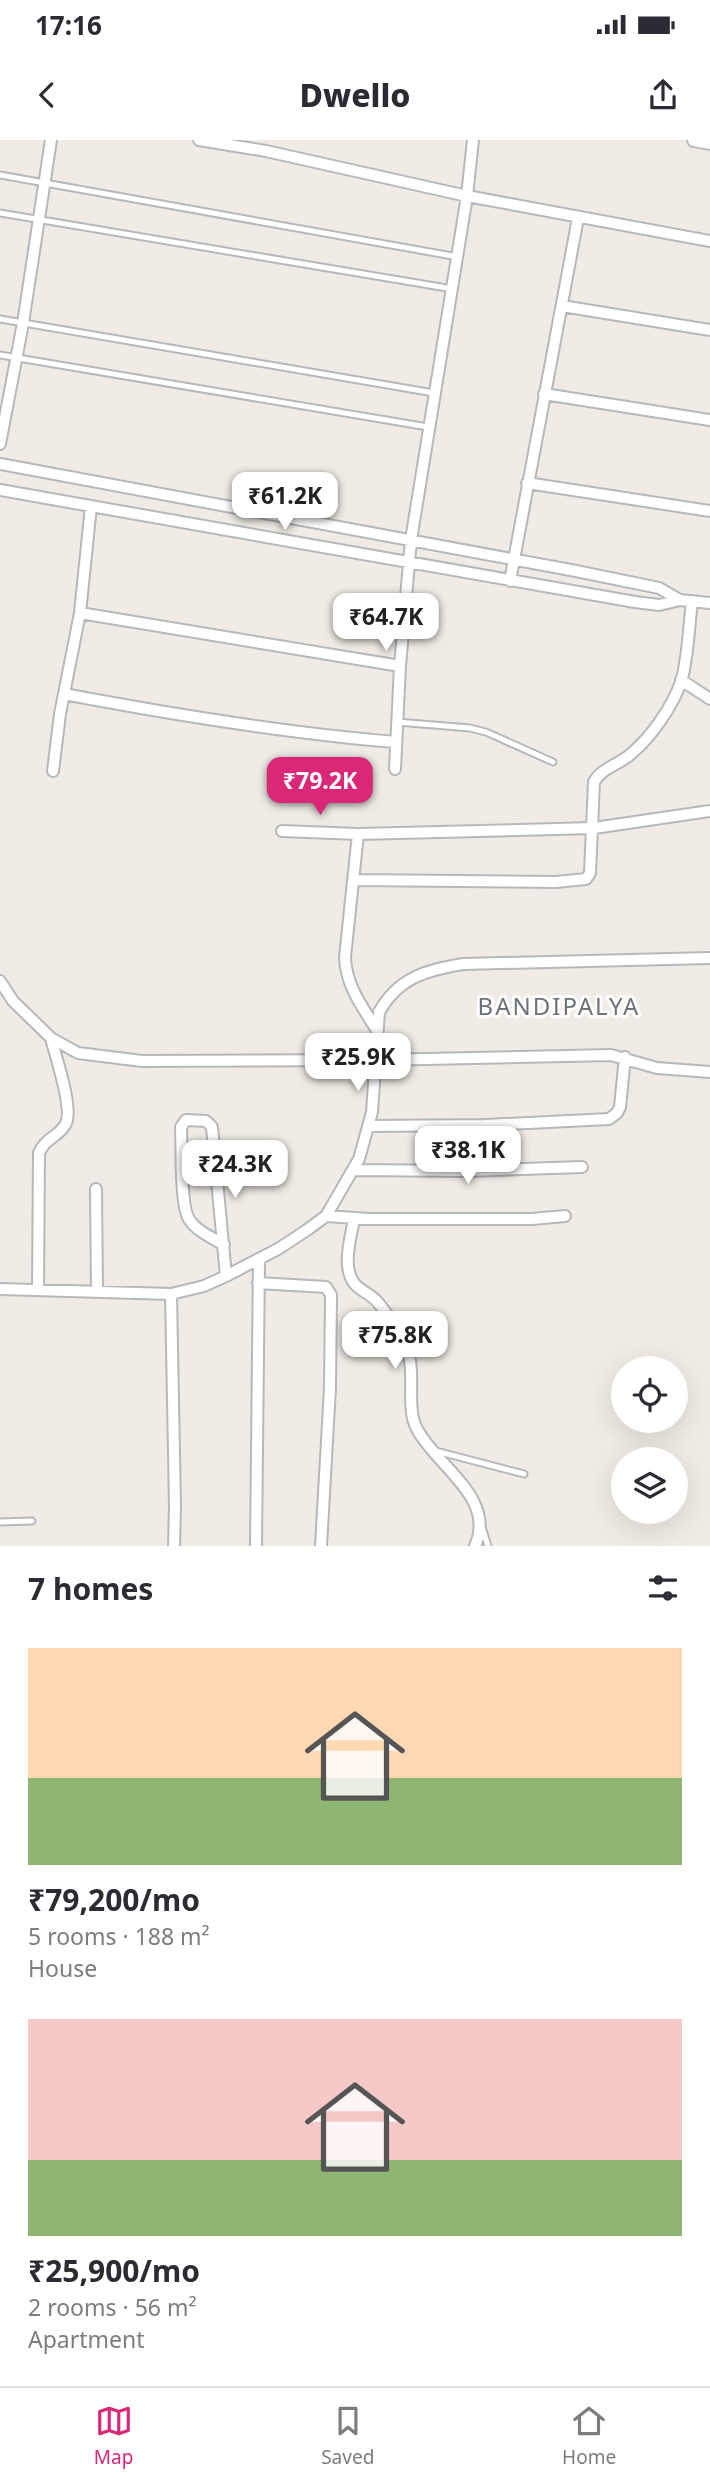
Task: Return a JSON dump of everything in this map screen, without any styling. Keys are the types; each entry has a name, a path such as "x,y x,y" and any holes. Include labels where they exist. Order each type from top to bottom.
{"street":[{"path":"0,444 23,323 51,140"},
{"path":"199,140 266,151 578,218 710,241"},
{"path":"395,769 400,666 411,540 458,257 472,140"},
{"path":"694,140 710,143"},
{"path":"510,581 578,218"},
{"path":"562,306 710,330"},
{"path":"544,394 710,420"},
{"path":"0,464 659,588 686,601"},
{"path":"527,483 710,511"},
{"path":"0,490 647,604 686,601 710,603"},
{"path":"53,771 64,694 80,613 91,506"},
{"path":"354,880 586,879 590,873 594,828 594,782 642,744 661,719 681,681 686,601"},
{"path":"80,613 400,666"},
{"path":"681,681 710,699"},
{"path":"64,694 197,719 321,736 396,742"},
{"path":"282,831 358,834 594,828 710,811"},
{"path":"358,834 345,957 346,973 351,988 376,1029"},
{"path":"0,1289 171,1294 204,1286 226,1276 278,1249 326,1216 354,1170 370,1126 379,1012 388,996 399,985 438,969 485,964 710,958"},
{"path":"0,981 13,1001 51,1038 78,1053 142,1061 611,1055 657,1068 710,1073"},
{"path":"38,1290 38,1153 44,1142 68,1123 68,1110 51,1038"},
{"path":"370,1126 485,1125 609,1119 620,1107 625,1057"},
{"path":"224,1245 187,1218 181,1127 186,1120 206,1121 212,1127 224,1245 226,1276"},
{"path":"354,1170 468,1171 582,1167"},
{"path":"96,1189 97,1291"},
{"path":"326,1216 532,1219 565,1216"},
{"path":"355,1218 348,1263 350,1274 358,1289 379,1302 406,1345 410,1360 413,1422 424,1441 472,1497 481,1524 474,1546"},
{"path":"256,1546 259,1259"},
{"path":"258,1283 326,1287 331,1295 330,1388 321,1546"},
{"path":"171,1294 174,1546"}],"lane":[{"path":"0,175 458,257"},
{"path":"0,213 453,289"},
{"path":"0,319 434,393"},
{"path":"0,355 428,427"},
{"path":"397,722 470,728 486,732 553,762"},
{"path":"433,1450 524,1474"},
{"path":"0,1522 32,1521"},
{"path":"481,1524 488,1546"}],"district":[{"name":"BANDIPALYA","path":"559,1007"}]}
